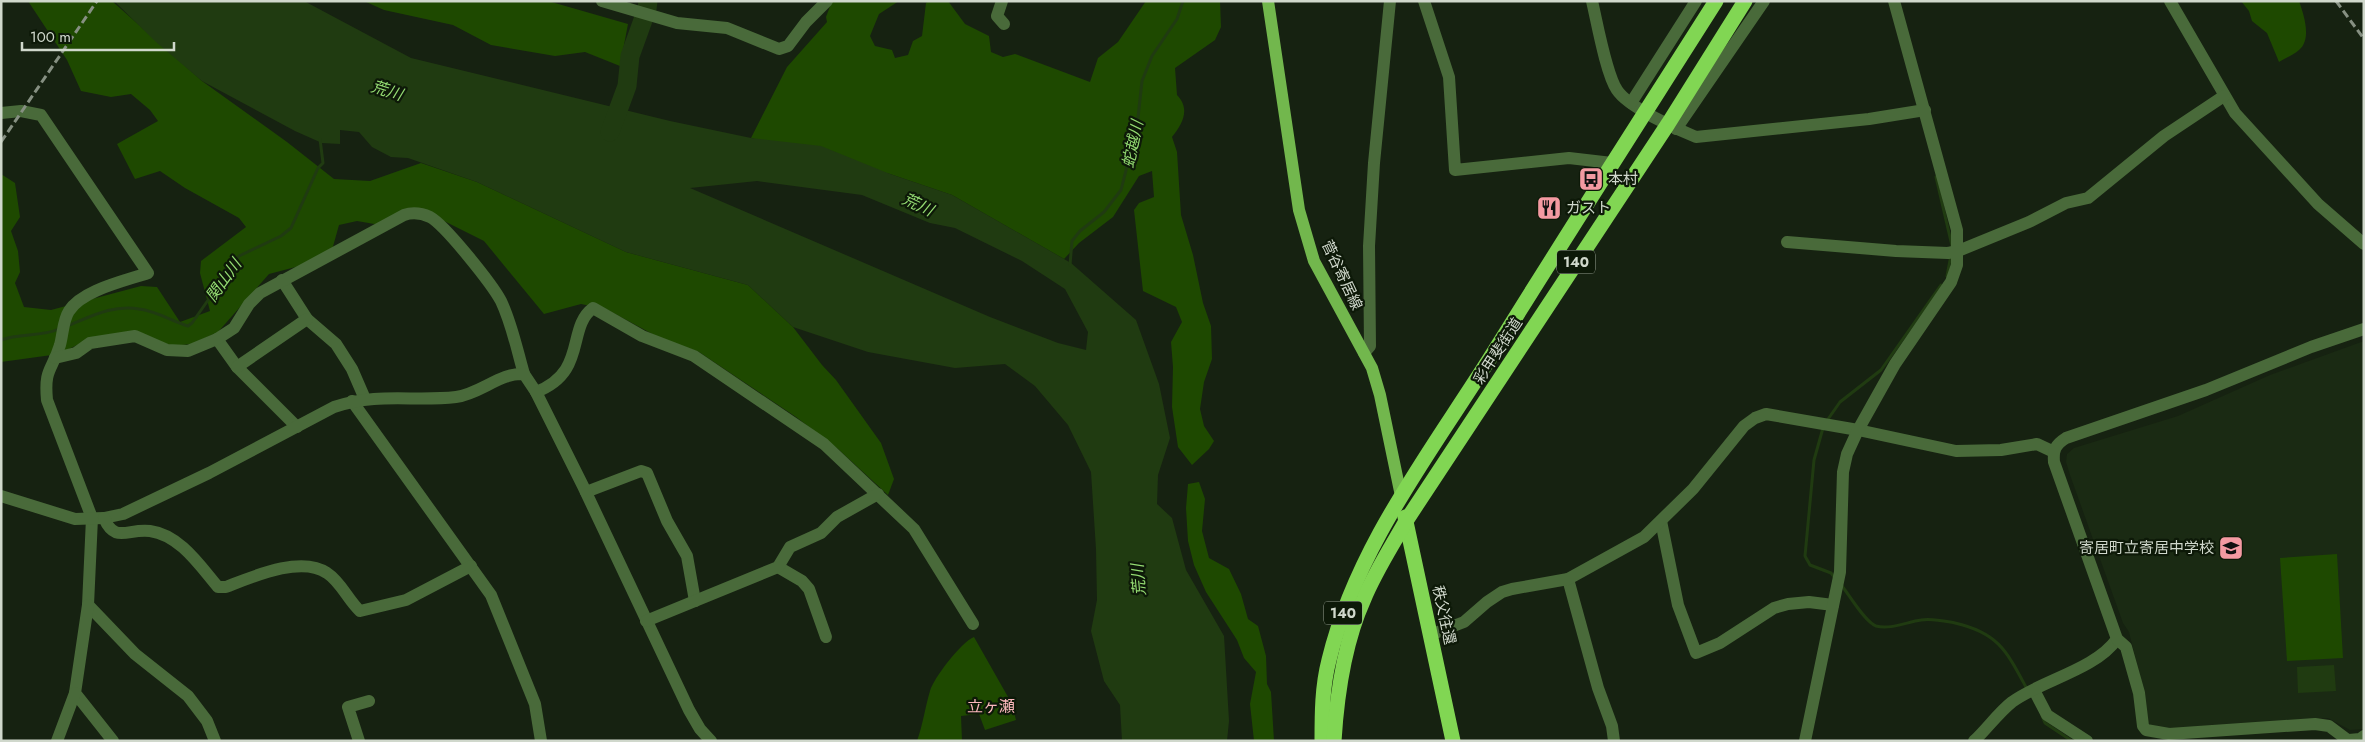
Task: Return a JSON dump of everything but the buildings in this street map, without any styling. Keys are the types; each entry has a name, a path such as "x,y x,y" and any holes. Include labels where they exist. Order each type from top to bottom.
{"highway":[{"name":"彩甲斐街道","path":"1322,741 1323,696 1328,662 1339,625 1356,580 1401,496 1475,383 1612,163 1716,1"},
{"name":"彩甲斐街道","path":"1334,741 1338,693 1344,665 1364,599 1406,521 1672,126 1744,1"},
{"path":"1475,383 1492,393"},
{"name":"秩父往還","path":"1401,496 1453,741"},
{"path":"1328,662 1344,665"}],"main road":[{"name":"菅谷寄居線","path":"1268,1 1299,210 1314,261 1372,368 1380,395 1401,496"}],"street":[{"path":"602,1 677,23 727,28 779,49 788,46 806,22 827,1"},
{"path":"1002,1 997,16 1004,24"},
{"path":"1364,353 1370,346 1369,246 1374,164 1390,1"},
{"path":"1424,1 1449,77 1455,170 1568,158 1612,163"},
{"path":"1592,1 1610,76 1616,89 1631,103 1696,137 1869,119 1926,110"},
{"path":"1631,103 1696,1"},
{"path":"1672,126 1764,1"},
{"path":"1805,741 1840,566 1843,472 1858,430 1895,364 1951,282 1957,266 1957,230 1926,110 1894,1"},
{"path":"2170,1 2224,96 2252,134 2318,204 2364,244"},
{"path":"1787,242 1896,251 1948,253 1958,251 2029,222 2066,203 2088,198 2164,136 2224,96"},
{"path":"1,113 21,111 41,115 148,273 78,300 68,312 60,345 45,381 47,400 98,518 109,529 114,533 150,531 165,535 181,546 218,586 226,587 270,570 319,568 329,574 360,611 406,600 471,566"},
{"path":"55,358 76,353 90,343 112,338 135,336 167,350 188,351 216,339 234,328 249,304 260,293 282,280 318,263 409,213 417,213 431,218 479,270 502,303 524,374 536,392 586,492 689,710 700,729 711,741"},
{"path":"282,280 307,318 336,344 352,369 359,400 491,595 535,704 541,741"},
{"path":"536,392 550,386 567,370 585,314 593,308 642,336 694,356 824,444 878,494 914,529 973,624"},
{"path":"236,366 307,318"},
{"path":"2364,329 2206,390 2066,438 2058,443 2054,452 2054,462 2117,640 2126,647 2139,693 2143,726 2146,730 2169,734 2316,724 2329,726 2349,741 2360,739 2364,736"},
{"path":"216,339 236,366 297,427"},
{"path":"1,496 75,519 123,514 210,473 334,407 359,400 456,397 473,392 515,373 524,374"},
{"path":"1430,635 1464,622 1502,592 1512,588 1568,579 1644,538 1693,489 1744,426 1755,418 1766,414 1858,430 1956,451 2001,450 2037,444 2054,452"},
{"path":"586,492 640,471 647,473 667,520 686,556 695,601"},
{"path":"646,621 778,567 790,547 822,533 837,517 878,494"},
{"path":"57,741 75,693 98,518"},
{"path":"1661,521 1678,604 1696,653 1720,643 1774,608 1788,604 1809,602 1833,605"},
{"path":"778,567 802,581 809,589 826,637"},
{"path":"1568,579 1598,688 1612,726 1614,741"},
{"path":"88,605 135,654 188,696 206,721 215,741"},
{"path":"1974,741 2012,702 2085,664 2112,647 2117,640"},
{"path":"2034,690 2047,715 2087,741"},
{"path":"75,693 112,741"},
{"path":"359,741 348,707 369,701"},
{"path":"2242,729 2250,741"}],"shaded area":[{"path":"28,1 112,1 202,81 287,142 334,179 370,181 421,163 477,182 626,252 748,285 793,327 836,380 881,443 894,479 888,495 838,449 796,417 699,352 658,337 606,309 581,304 544,314 484,241 426,212 380,225 357,221 339,225 332,250 307,264 269,274 218,332 192,344 172,346 154,339 83,342 59,354 1,362 1,174 15,183 20,217 11,231 18,251 20,272 15,283 24,307 51,310 141,286 157,287 180,322 210,311 200,273 201,261 246,227 239,218 185,188 160,171 135,179 117,144 158,121 150,110 131,94 111,97 81,91 67,60"},
{"path":"364,1 548,1 628,24 620,66 585,52 555,56 491,45 453,25 384,10"},
{"path":"832,1 899,1 879,14 870,36 875,46 892,50 895,58 908,55 913,41 922,36 926,3 929,1 948,1 965,24 989,36 991,52 1003,57 1015,54 1090,82 1098,58 1118,42 1146,1 1220,1 1221,27 1215,40 1175,68 1177,95 1184,106 1184,117 1172,137 1177,152 1181,215 1193,255 1203,303 1211,326 1212,359 1204,382 1200,409 1204,426 1214,441 1209,449 1192,465 1178,447 1172,407 1173,367 1171,342 1182,322 1176,307 1143,291 1134,210 1139,203 1154,197 1152,171 1139,176 1113,217 1079,243 1064,259 952,195 890,174 751,138 787,67 827,22 826,17"},
{"path":"2241,1 2299,1 2306,27 2303,45 2295,53 2279,62 2267,33 2252,21 2249,11"},
{"name":"寄居町立寄居中学校","path":"2364,341 2364,729 2350,730 2328,718 2168,730 2152,727 2148,723 2144,693 2129,632 2123,623 2070,475 2066,462 2067,454 2074,448 2178,416 2270,375"},
{"path":"1199,482 1205,499 1202,531 1209,558 1229,569 1241,594 1248,619 1258,626 1266,656 1267,684 1271,692 1274,741 1254,741 1250,704 1256,672 1244,658 1237,640 1206,592 1194,565 1188,541 1186,508 1188,484"},
{"path":"2337,554 2343,658 2287,661 2280,558"},
{"path":"974,637 1012,704 1016,720 985,730 979,714 961,716 962,741 917,741 932,685 962,645"}],"water":[{"name":"荒川","path":"114,1 304,1 411,58 670,121 751,138 821,146 890,174 952,195 1071,263 1136,320 1159,384 1170,438 1158,475 1157,504 1172,518 1186,570 1224,636 1229,721 1227,741 1122,741 1120,705 1104,681 1091,631 1097,600 1091,472 1068,425 1035,386 1005,364 955,368 868,352 793,327 748,285 626,252 477,182 408,158 391,157 372,147 359,132 340,130 340,144 322,143 295,131 202,81 156,42","holes":["757,181 862,195 930,223 955,228 1022,261 1065,289 1088,332 1086,350 1058,343 990,317 690,188"]},
{"path":"2334,665 2336,691 2298,693 2297,667"}],"waterway":[{"path":"610,132 627,86 630,56 647,9 648,1"},
{"name":"蛇越川","path":"1070,265 1072,241 1080,231 1104,212 1121,190 1137,127 1142,81 1152,56 1177,19 1183,1"},
{"name":"関山川","path":"67,326 102,312 120,308 145,310 188,326 239,256 281,236 291,228 318,168 323,163 320,139"},
{"path":"1936,177 1952,246"},
{"path":"1947,276 1951,255"},
{"path":"1826,422 1840,402 1881,370 1941,285"},
{"name":"関山川","path":"1,340 59,329"},
{"path":"1823,428 1814,460 1805,556 1810,565 1831,573 1835,578"},
{"path":"1842,586 1863,614 1876,626 1887,627 1925,619 1955,623 1982,632 2007,654 2027,689"},
{"path":"2042,716 2045,723 2072,741"}],"railway":[{"path":"1,142 97,1"},
{"path":"2336,1 2364,39"}],"place":[{"name":"本村","path":"1591,179"},
{"name":"ガスト","path":"1549,208"},
{"name":"寄居町立寄居中学校","path":"2231,548"}],"district":[{"name":"立ヶ瀬","path":"991,706"}]}
